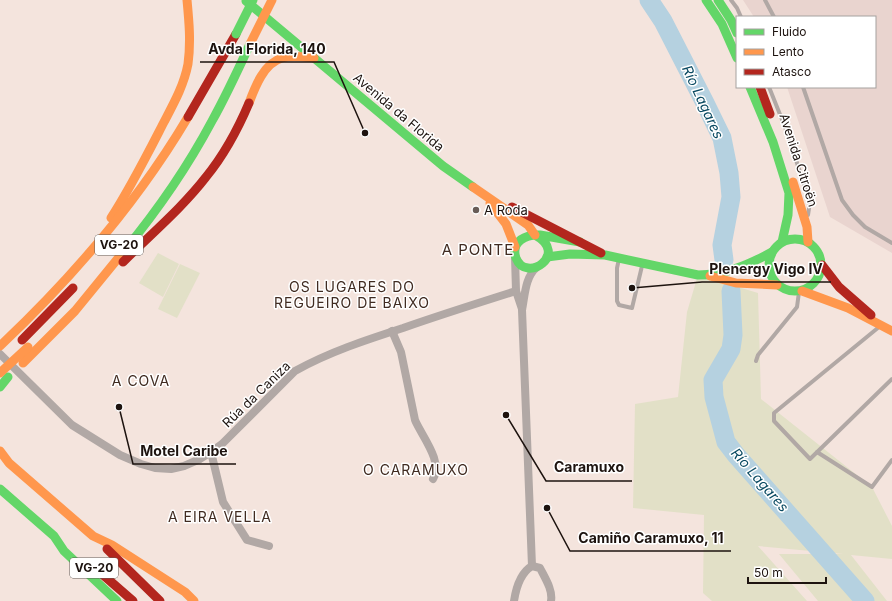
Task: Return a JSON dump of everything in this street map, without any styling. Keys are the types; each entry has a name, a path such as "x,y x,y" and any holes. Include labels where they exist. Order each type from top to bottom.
{"main road":[{"path":"68,279 78,261 120,204 140,169 179,93 186,73 190,53 190,26 187,0"},
{"name":"Avenida da Florida","path":"245,0 443,166 528,225 535,235 557,237 580,242"},
{"name":"VG-20","path":"4,375 97,272 153,200 193,130 253,0"},
{"name":"VG-20","path":"149,193 250,44 272,0"},
{"path":"706,0 722,24 736,56"},
{"path":"718,0 736,31"},
{"path":"3,344 68,279 99,243 148,180 178,134 236,34"},
{"path":"75,311 147,223 175,182 212,122 250,44"},
{"path":"0,387 4,375 23,363 90,298 134,250 198,187 231,140 258,82 266,70 280,58 314,58"},
{"path":"750,88 773,142 789,193 788,215 782,242"},
{"name":"Avenida Citroën","path":"760,88 807,227 808,242"},
{"name":"Avenida da Florida","path":"483,195 493,197 605,255"},
{"name":"Avenida da Florida","path":"483,195 506,224 515,251"},
{"path":"527,235 535,235 541,238 546,244 548,250 547,257 543,263 537,267 530,268 518,262 515,251 519,240 527,235"},
{"path":"800,291 810,287 816,281 820,274 822,265 820,256 815,248 808,242 800,239 790,239 776,246 769,260 769,269 772,278 777,285 791,291 800,291 829,299 892,331"},
{"name":"Avenida da Florida","path":"547,257 570,254 605,255 642,264 698,275 706,275 733,270 750,264 772,252"},
{"path":"822,265 839,287 882,325"},
{"name":"Avenida da Florida","path":"706,275 736,283 777,285"},
{"path":"0,362 56,307 81,279"},
{"path":"0,451 9,462 93,536 112,545 185,592 194,601"},
{"path":"0,489 54,536 64,552 117,601"},
{"name":"VG-20","path":"54,536 118,586 133,601"},
{"name":"VG-20","path":"93,536 160,601"}],"street":[{"path":"515,251 516,291 522,310"},
{"path":"532,566 522,310 527,281 537,267"},
{"name":"Rúa da Caniza","path":"0,354 72,425 120,455 155,468 171,469 184,466 200,459 222,444 295,371 331,353 392,331 516,291"},
{"path":"392,331 401,352 415,420 419,430 430,447 434,459 436,475 433,479"},
{"path":"211,452 223,502 247,540 269,546"},
{"path":"514,601 524,570 532,566 540,568 547,582 552,601"}],"lane":[{"path":"731,0 740,16"},
{"path":"765,0 773,16"},
{"path":"769,88 785,127 810,202 807,227"},
{"path":"803,88 842,200 853,215 865,227 892,243"},
{"path":"619,258 617,268 617,301 619,305 632,308 642,264"},
{"path":"756,361 758,355 797,307 800,291"},
{"path":"882,325 774,413 774,421 810,459 892,379"},
{"path":"817,452 872,487 892,460"}],"shaded area":[{"path":"743,0 892,0 892,253 830,217 787,88 876,88 876,16 753,16"},
{"path":"158,253 179,264 163,297 139,283"},
{"path":"180,264 200,273 177,318 158,309"},
{"path":"698,275 758,293 761,399 872,487 892,526 892,559 851,555 887,601 818,601 779,554 843,554 758,546 807,601 712,601 703,593 704,515 633,508 635,404 678,397 687,312"}],"waterway":[{"name":"Río Lagares","path":"649,0 663,21 722,138 729,173 731,197 722,245 724,260"},
{"name":"Río Lagares","path":"731,291 733,335 731,349 713,380 714,397 726,442 865,601"}],"traffic: fast":[{"path":"236,34 253,0"},
{"path":"706,0 722,24 736,56"},
{"path":"718,0 736,31"},
{"path":"246,1 443,166 473,187"},
{"path":"124,251 160,204 193,155 222,102 250,44"},
{"path":"750,88 773,142 789,193 788,215 782,242"},
{"path":"535,235 545,243 548,250 547,257 536,267 528,268 521,265 516,258 515,252 515,247 525,237 535,235 540,235 580,242"},
{"path":"790,239 800,239 814,246 821,260 821,265 821,270 814,284 800,291 790,291 780,287 773,280 769,270 769,260 773,250 780,243 790,239"},
{"path":"547,257 570,254 605,255 698,275 708,275 736,268 772,252"},
{"path":"0,387 8,377"},
{"path":"0,489 54,536 64,551 117,601"}],"traffic: slow":[{"path":"111,218 145,159 175,101 184,79 188,64 189,48 187,0"},
{"path":"250,44 272,0"},
{"path":"249,103 261,76 270,65 282,58 298,56 314,58"},
{"path":"0,346 53,293 102,238 147,179 188,117"},
{"path":"793,182 807,227 808,242"},
{"path":"473,187 528,225 535,235"},
{"path":"490,203 506,224 515,247"},
{"path":"23,363 75,311 124,251"},
{"path":"710,276 736,283 777,285"},
{"path":"802,291 848,308 892,331"},
{"path":"0,373 28,347"},
{"path":"0,451 9,463 93,536 112,545 185,592 194,601"}],"traffic: jam":[{"path":"188,117 236,34"},
{"path":"760,88 770,114"},
{"path":"123,262 177,210 206,177 230,142 249,103"},
{"path":"512,207 601,253"},
{"path":"822,265 839,287 871,315"},
{"path":"22,340 73,288"},
{"path":"107,549 160,601"},
{"path":"102,574 133,601"}],"place":[{"name":"Avda Florida, 140","path":"365,133"},
{"name":"A Roda","path":"476,210"},
{"name":"Plenergy Vigo IV","path":"632,288"},
{"name":"Motel Caribe","path":"119,407"},
{"name":"Caramuxo","path":"506,415"},
{"name":"Camiño Caramuxo, 11","path":"547,508"}],"district":[{"name":"A PONTE","path":"478,250"},
{"name":"OS LUGARES DO REGUEIRO DE BAIXO","path":"352,296"},
{"name":"A COVA","path":"141,381"},
{"name":"O CARAMUXO","path":"416,470"},
{"name":"A EIRA VELLA","path":"220,517"}]}
